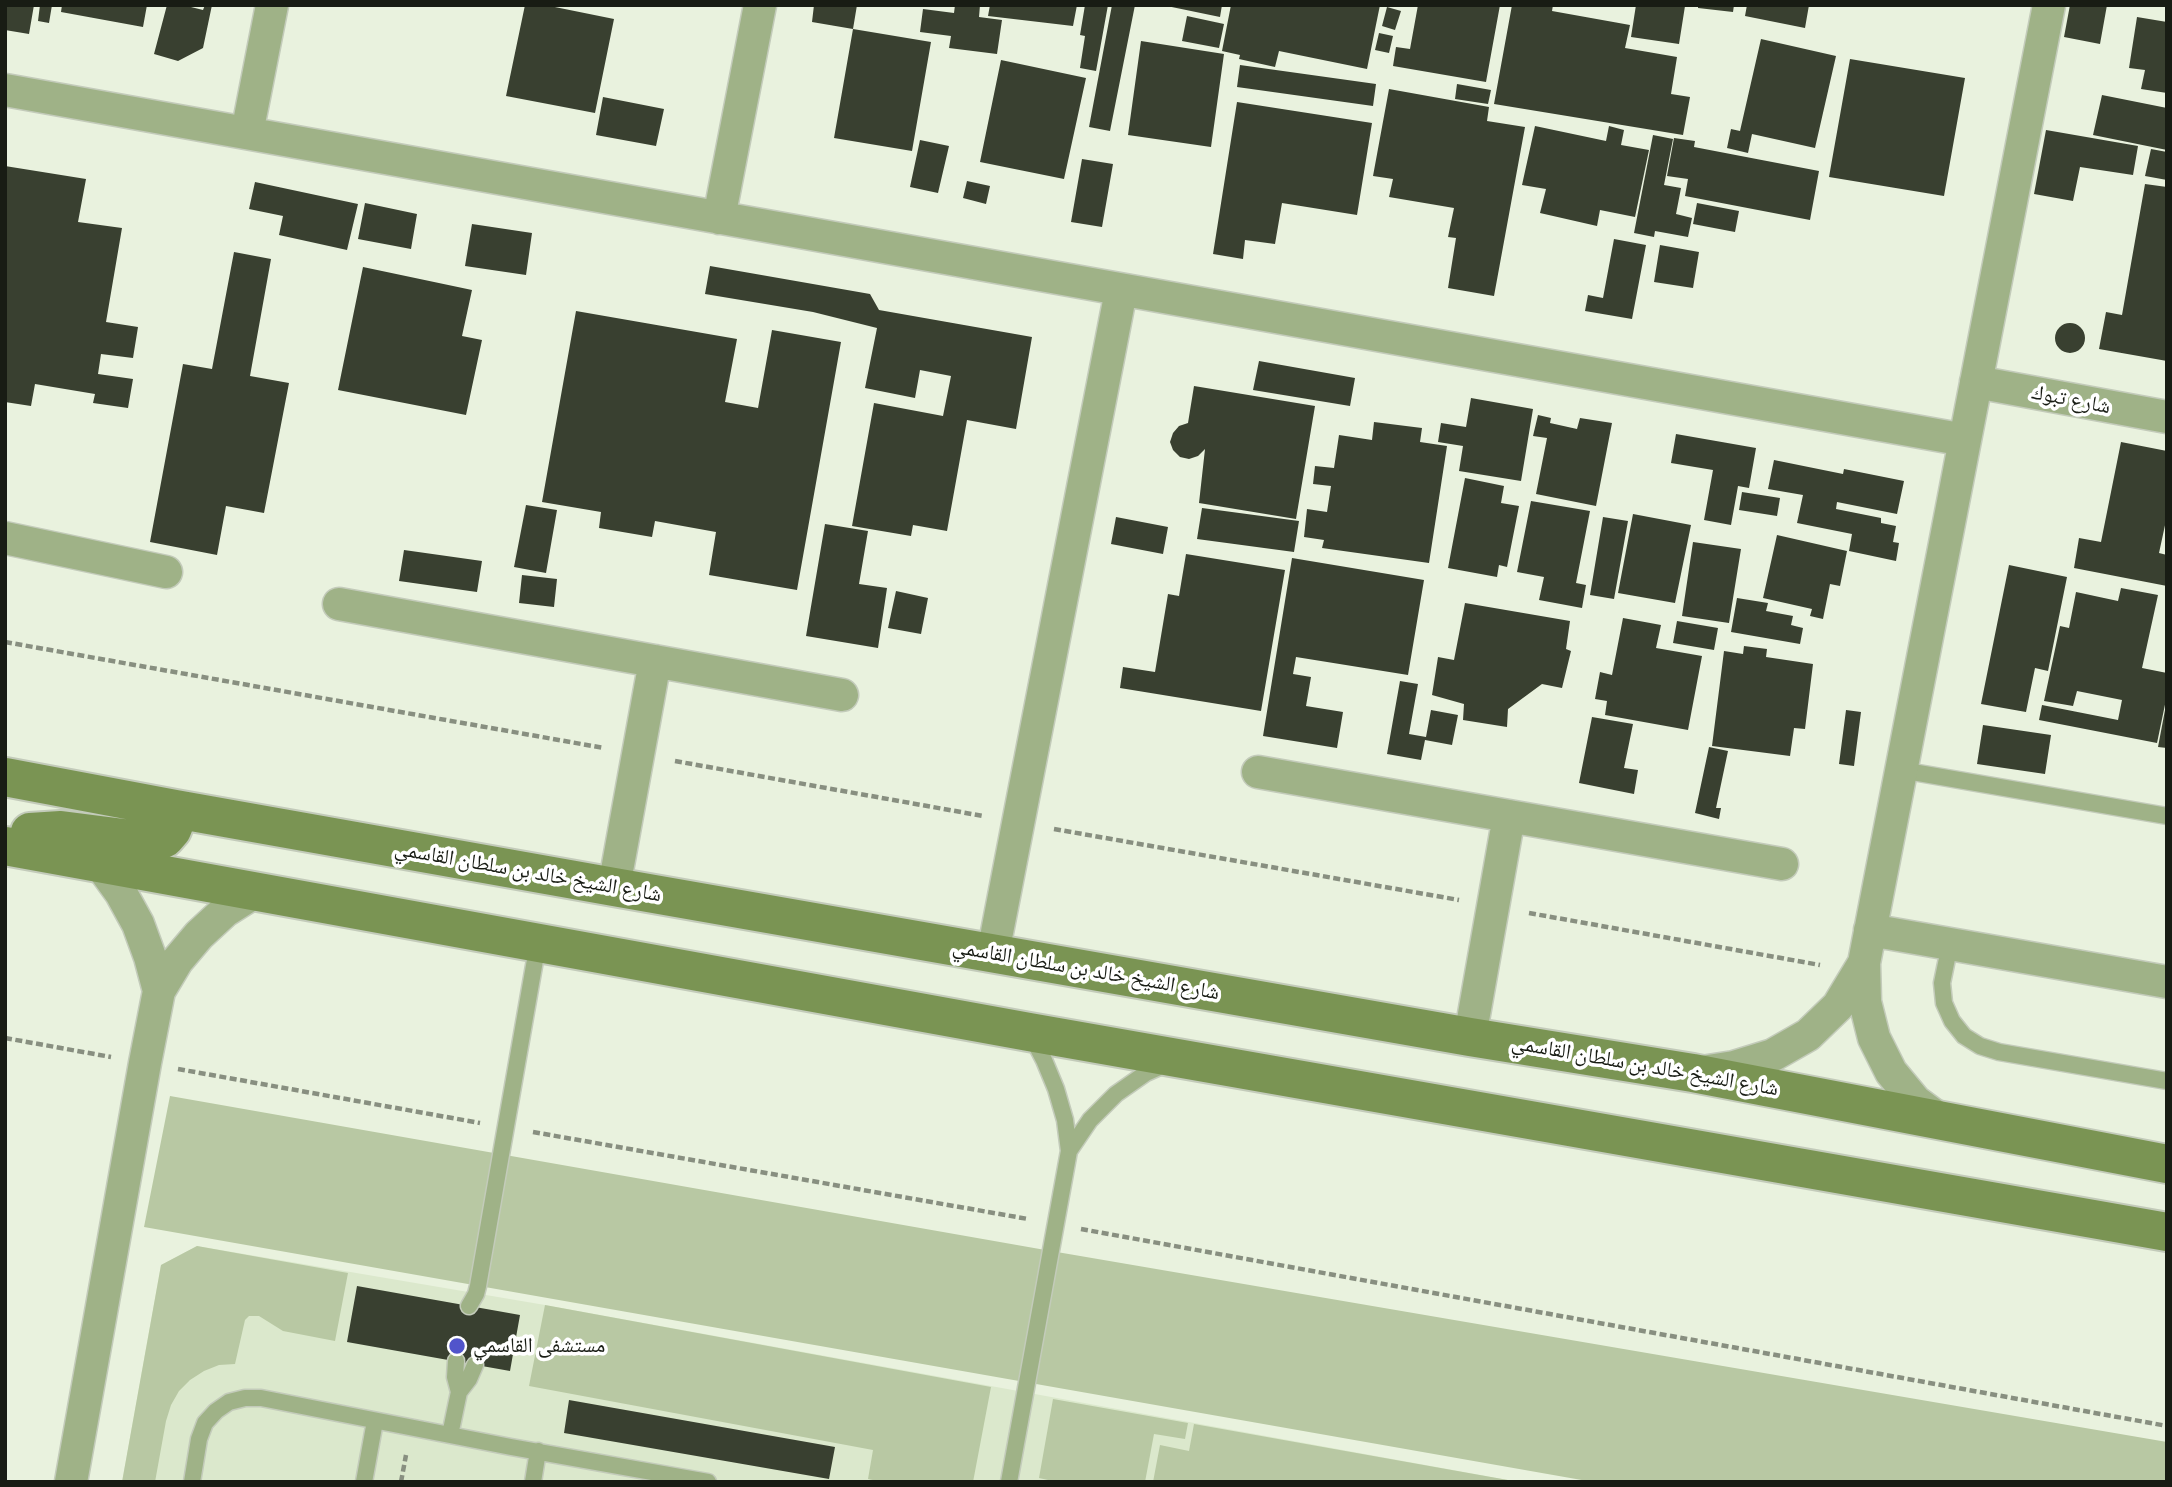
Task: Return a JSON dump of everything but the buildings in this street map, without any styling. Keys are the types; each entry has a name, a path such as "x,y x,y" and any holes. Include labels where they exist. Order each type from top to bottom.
{"main road":[{"name":"شارع الشيخ خالد بن سلطان القاسمي","path":"5,777 614,887 1470,1037 1693,1073 2167,1164"},
{"path":"5,840 18,833 61,830 155,842 165,838 172,830 176,820 175,809"},
{"path":"5,846 1029,1032 2167,1232"}],"street":[{"path":"247,133 272,5"},
{"path":"719,218 760,5"},
{"path":"1945,1122 1915,1101 1885,1061 1874,1038 1865,1002 1862,968 2049,5"},
{"path":"5,90 1965,440"},
{"path":"993,953 1121,291"},
{"name":"شارع تبوك","path":"1976,382 2167,418"},
{"path":"5,538 166,572"},
{"path":"339,604 842,695"},
{"path":"614,887 654,662"},
{"path":"1258,772 1782,864"},
{"path":"1470,1037 1509,816"},
{"path":"100,864 121,893 138,924 159,991"},
{"path":"71,1482 159,991 177,961 199,934 225,911 255,892"},
{"path":"1870,930 2167,982"},
{"path":"1693,1073 1734,1067 1773,1055 1808,1035 1838,1006 1862,968"}],"lane":[{"path":"1901,770 2167,816"},
{"path":"476,1303 538,943"},
{"path":"1950,944 1942,984 1944,1003 1952,1021 1964,1036 1980,1046 1999,1052 2167,1082"},
{"path":"1009,1482 1069,1151 1065,1120 1056,1089 1029,1032"},
{"path":"1069,1151 1090,1120 1116,1094 1146,1073 1179,1058"},
{"path":"450,1435 459,1391 455,1377 456,1361"},
{"path":"459,1391 469,1379 475,1365"},
{"path":"192,1482 199,1439 205,1423 215,1411 229,1402 245,1398 261,1398 708,1482"},
{"path":"364,1482 376,1421"},
{"path":"533,1482 538,1451"}],"path":[{"path":"5,642 1494,907 1862,968"},
{"path":"401,1482 402,1473"}],"shaded area":[{"path":"170,1096 1051,1251 2167,1442 2167,1482 1593,1482 144,1227"},
{"name":"مستشفى القاسمي","path":"197,1246 545,1305 1519,1482 122,1482 161,1265"},
{"path":"197,1246 348,1273 335,1341 283,1331 259,1316 249,1316 245,1320 235,1364 219,1365 204,1371 179,1391 171,1405 155,1482 122,1482 161,1265"},
{"path":"545,1305 991,1387 973,1482 882,1482 868,1479 873,1450 529,1386"},
{"path":"1053,1399 1188,1423 1185,1439 1154,1434 1145,1482 1057,1482 1039,1478"},
{"path":"1194,1424 1519,1482 1153,1482 1160,1445 1189,1451"}],"place":[{"name":"مستشفى القاسمي","path":"457,1346"}]}
